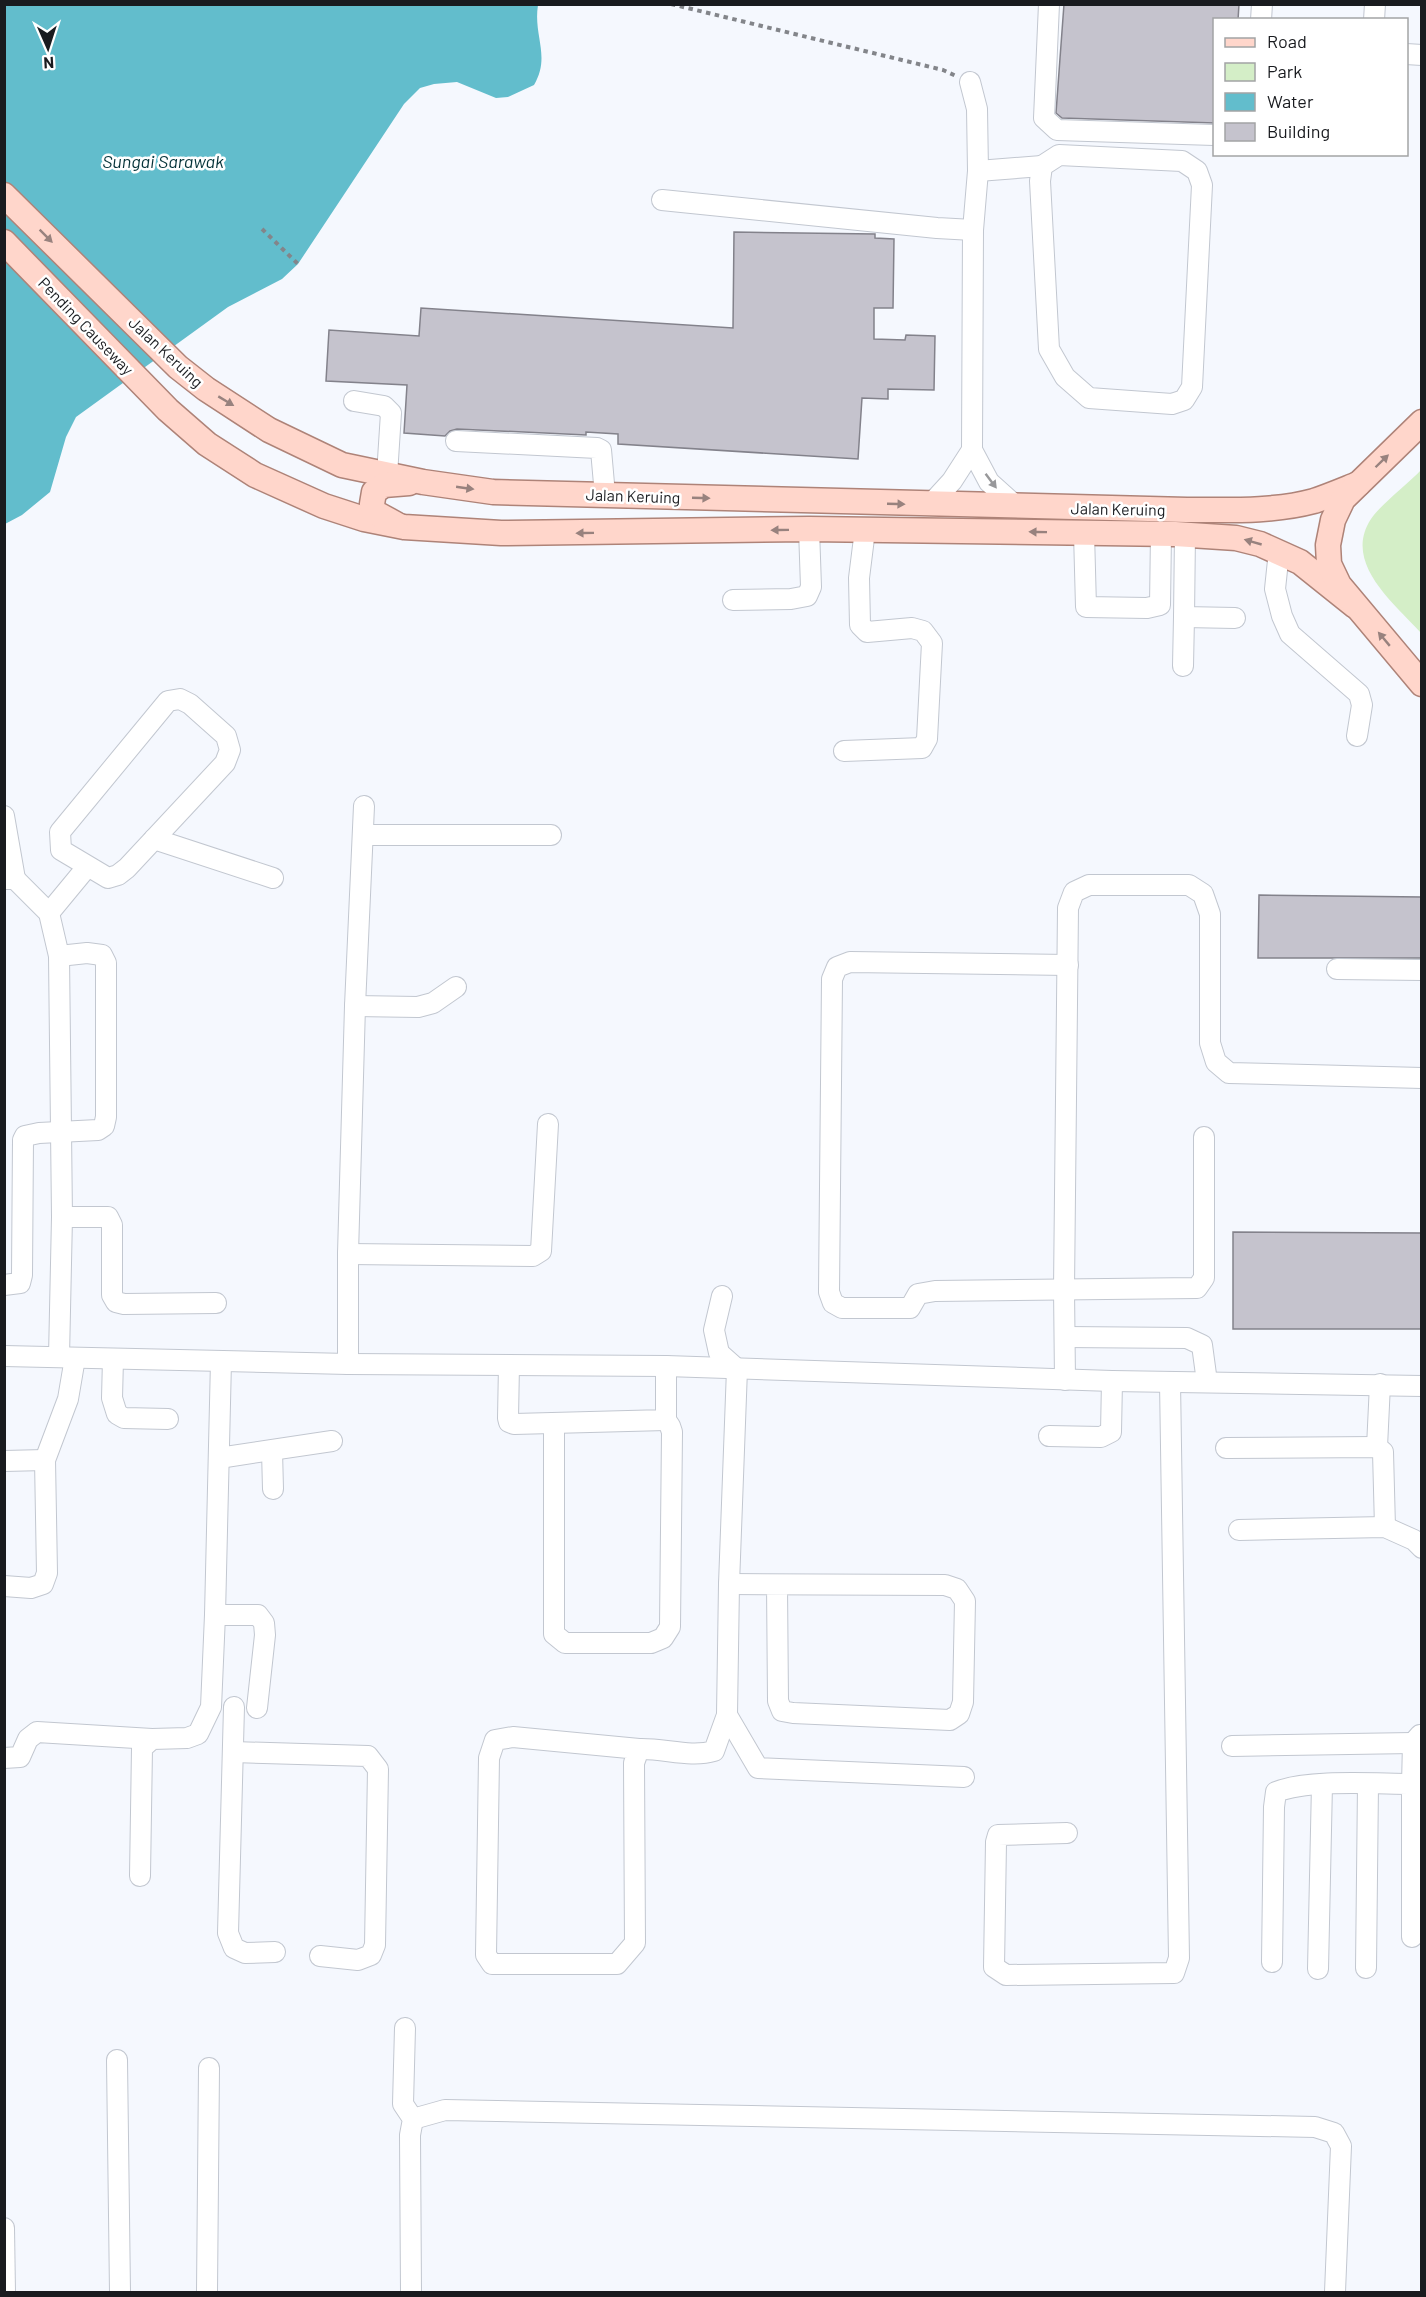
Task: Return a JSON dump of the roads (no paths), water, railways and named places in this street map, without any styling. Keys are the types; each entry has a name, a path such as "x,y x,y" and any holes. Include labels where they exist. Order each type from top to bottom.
{"main road":[{"name":"Jalan Keruing","path":"4,195 178,367 206,389 268,430 342,465 387,475 493,492 930,505 1235,511 1313,501 1358,484"},
{"name":"Pending Causeway","path":"4,242 168,410"},
{"name":"Jalan Keruing","path":"168,410 207,444 255,475 324,506 364,519 404,527 490,533 554,534 865,530 1173,534 1236,538 1279,551 1300,562 1355,606"},
{"path":"1422,422 1343,499 1333,520 1328,545 1329,564 1339,585 1422,684"},
{"path":"404,527 387,521 374,512 372,504 374,492 384,485 423,482"}],"street":[{"path":"1049,4 1044,118 1057,130 1213,135"},
{"path":"970,81 977,109 978,171 973,230 972,450 989,482 1017,507"},
{"path":"978,171 1042,166 1059,155 1182,161 1197,171 1202,185 1192,387 1184,400 1172,404 1089,398 1065,377 1049,349 1040,181 1042,166"},
{"path":"662,200 973,230"},
{"path":"354,401 384,406 391,413 387,475"},
{"path":"456,441 597,448 601,450 603,457 605,495"},
{"path":"930,505 952,481 972,450"},
{"path":"733,600 790,599 807,596 811,587 809,530"},
{"path":"844,751 922,748 927,739 932,643 923,631 912,628 867,632 860,625 859,578 865,530"},
{"path":"1084,533 1086,606 1147,608 1160,605 1173,534"},
{"path":"1173,534 1184,617 1183,666"},
{"path":"1279,551 1275,589 1282,616 1290,634 1359,694 1362,705 1357,736"},
{"path":"1184,617 1235,618"},
{"path":"180,699 190,704 226,736 231,750 225,764 154,839 118,875 108,878 61,850 59,842 60,832 168,701 180,699"},
{"path":"348,1364 348,1254 355,1006 364,806"},
{"path":"4,816 10,879 49,913 59,956 60,1131 68,1399 45,1460 47,1573 43,1584 31,1588 4,1586"},
{"path":"363,835 551,835"},
{"path":"154,839 273,878"},
{"path":"49,913 87,867"},
{"path":"1065,1380 1068,908 1074,892 1089,885 1189,885 1203,894 1210,914 1210,1043 1216,1062 1229,1073 1422,1078"},
{"path":"4,1285 20,1283 22,1275 23,1140 25,1136 60,1131 98,1130 104,1126 106,1117 106,963 102,955 94,952 59,956"},
{"path":"1068,965 850,962 837,968 832,979 829,1292 833,1303 842,1308 910,1308 918,1294 935,1291 1197,1288 1204,1278 1204,1137"},
{"path":"1337,969 1422,970"},
{"path":"355,1006 418,1007 433,1003 456,987"},
{"path":"348,1254 532,1256 541,1251 549,1124"},
{"path":"62,1217 108,1217 112,1225 112,1295 116,1302 216,1303"},
{"path":"722,1296 714,1330 719,1353 737,1369"},
{"path":"1065,1337 1187,1338 1202,1345 1207,1382"},
{"path":"4,1356 348,1364 666,1366 1065,1380 1422,1386"},
{"path":"113,1359 112,1398 117,1414 124,1418 168,1419"},
{"path":"4,1758 20,1757 27,1739 38,1732 152,1739 187,1738 198,1734 211,1707 221,1361"},
{"path":"509,1365 509,1422 514,1424 666,1420"},
{"path":"554,1423 554,1634 565,1643 651,1643 663,1638 670,1627 672,1432 666,1420 666,1366"},
{"path":"639,1749 634,1763 635,1943 617,1964 492,1964 486,1955 489,1758 495,1740 513,1737 639,1749 652,1748 702,1755 714,1751 727,1714 737,1369"},
{"path":"1049,1436 1101,1437 1111,1432 1112,1381"},
{"path":"1067,1833 998,1834 994,1967 1006,1975 1174,1973 1179,1958 1170,1382"},
{"path":"1377,1447 1380,1384"},
{"path":"219,1458 332,1441"},
{"path":"1226,1448 1377,1447 1383,1452 1385,1527"},
{"path":"272,1451 273,1489"},
{"path":"4,1461 45,1460"},
{"path":"1239,1530 1385,1527 1414,1540 1422,1548"},
{"path":"729,1584 945,1585 957,1589 965,1601 963,1702 959,1714 950,1720 782,1711 778,1701 777,1585"},
{"path":"211,1707 265,1708 264,1623 258,1616 215,1615"},
{"path":"234,1707 228,1934 234,1948 245,1953 275,1952"},
{"path":"727,1714 758,1768 964,1777"},
{"path":"140,1876 142,1748 152,1739"},
{"path":"1232,1746 1417,1739 1412,1936"},
{"path":"232,1752 368,1756 378,1769 375,1945 371,1955 358,1960 320,1956"},
{"path":"1272,1962 1276,1792 1288,1787 1322,1784 1417,1784"},
{"path":"1318,1969 1322,1784"},
{"path":"1366,1968 1368,1784"},
{"path":"405,2028 403,2104 413,2119 410,2134 411,2292"},
{"path":"117,2060 120,2292"},
{"path":"207,2292 209,2068"},
{"path":"413,2119 445,2110 1315,2127 1334,2133 1341,2146 1335,2292"},
{"path":"4,2228 5,2292"}],"water":[{"name":"Sungai Sarawak","path":"5,5 538,5 541,65 534,85 508,97 496,98 457,82 420,88 404,104 298,264 282,279 228,307 76,417 66,437 50,492 22,515 5,524"}]}
